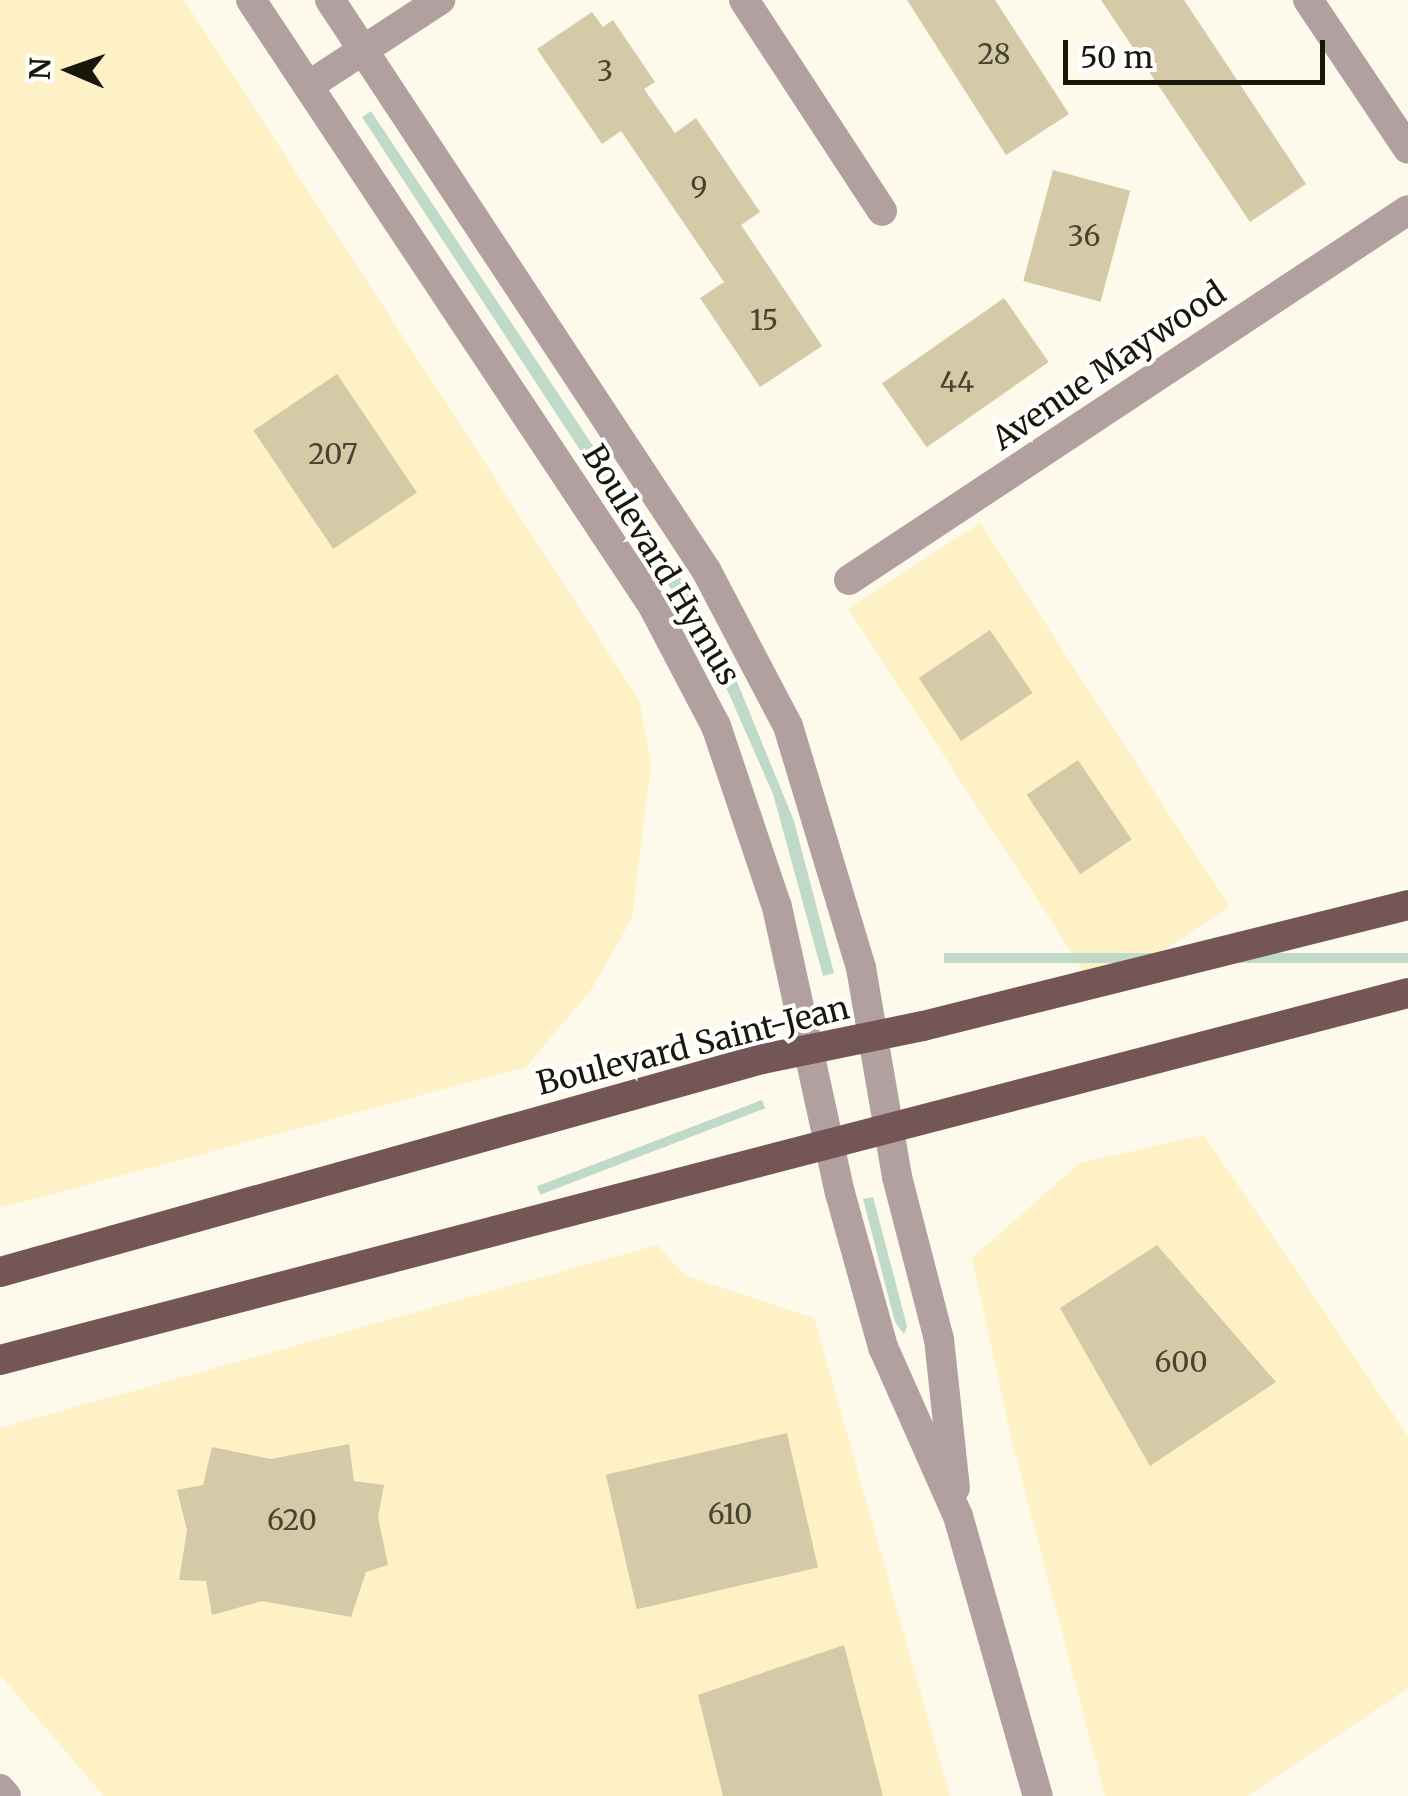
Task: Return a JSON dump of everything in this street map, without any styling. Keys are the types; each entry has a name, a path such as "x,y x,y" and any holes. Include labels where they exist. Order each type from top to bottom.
{"main road":[{"name":"Boulevard Saint-Jean","path":"0,1272 810,1050 1408,904"},
{"path":"0,1360 1408,993"}],"street":[{"name":"Boulevard Hymus","path":"252,0 678,649 746,806 883,1347 958,1516 1038,1796"},
{"name":"Boulevard Hymus","path":"330,0 633,457 755,655 801,757 826,836 939,1340 958,1516"},
{"path":"308,86 440,0"},
{"path":"744,0 882,211"},
{"path":"1308,0 1408,150"},
{"name":"Avenue Maywood","path":"850,580 1408,210"},
{"path":"0,1789 6,1796"}],"shaded area":[{"path":"0,0 184,0 639,700 651,765 632,918 591,990 526,1067 0,1208"},
{"path":"980,523 1229,907 1098,993 848,609"},
{"path":"1204,1135 1408,1436 1408,1688 1247,1796 1105,1796 1013,1446 972,1258 1080,1163"},
{"path":"657,1245 686,1276 814,1318 950,1796 104,1796 0,1675 0,1428"}],"green space":[{"path":"371,111 681,579 731,667 794,821 834,973 823,976 773,794 707,644 362,117"},
{"path":"944,953 1408,953 1408,963 944,963"},
{"path":"762,1100 765,1108 540,1195 537,1186"},
{"path":"873,1197 907,1326 904,1334 895,1322 863,1199"}],"building":[{"path":"907,0 995,0 1069,114 1006,155"},
{"path":"1101,0 1184,0 1306,184 1250,222"},
{"path":"592,12 603,27 613,20 655,82 644,89 675,133 696,118 760,212 741,225 822,346 760,387 700,298 724,282 621,131 602,144 537,49"},
{"path":"1053,170 1130,191 1101,302 1023,281"},
{"path":"1004,298 1049,362 927,447 882,383"},
{"path":"337,374 417,493 333,549 253,430"},
{"path":"990,630 1032,693 961,741 919,678"},
{"path":"1078,760 1132,840 1080,874 1027,795"},
{"path":"1157,1245 1276,1382 1150,1466 1060,1308"},
{"path":"787,1433 818,1567 637,1609 606,1475"},
{"path":"349,1444 354,1481 384,1485 378,1517 388,1565 366,1572 351,1617 262,1601 212,1615 206,1581 179,1580 187,1530 177,1490 203,1485 212,1447 271,1459"},
{"path":"844,1645 883,1796 723,1796 698,1695"}]}
